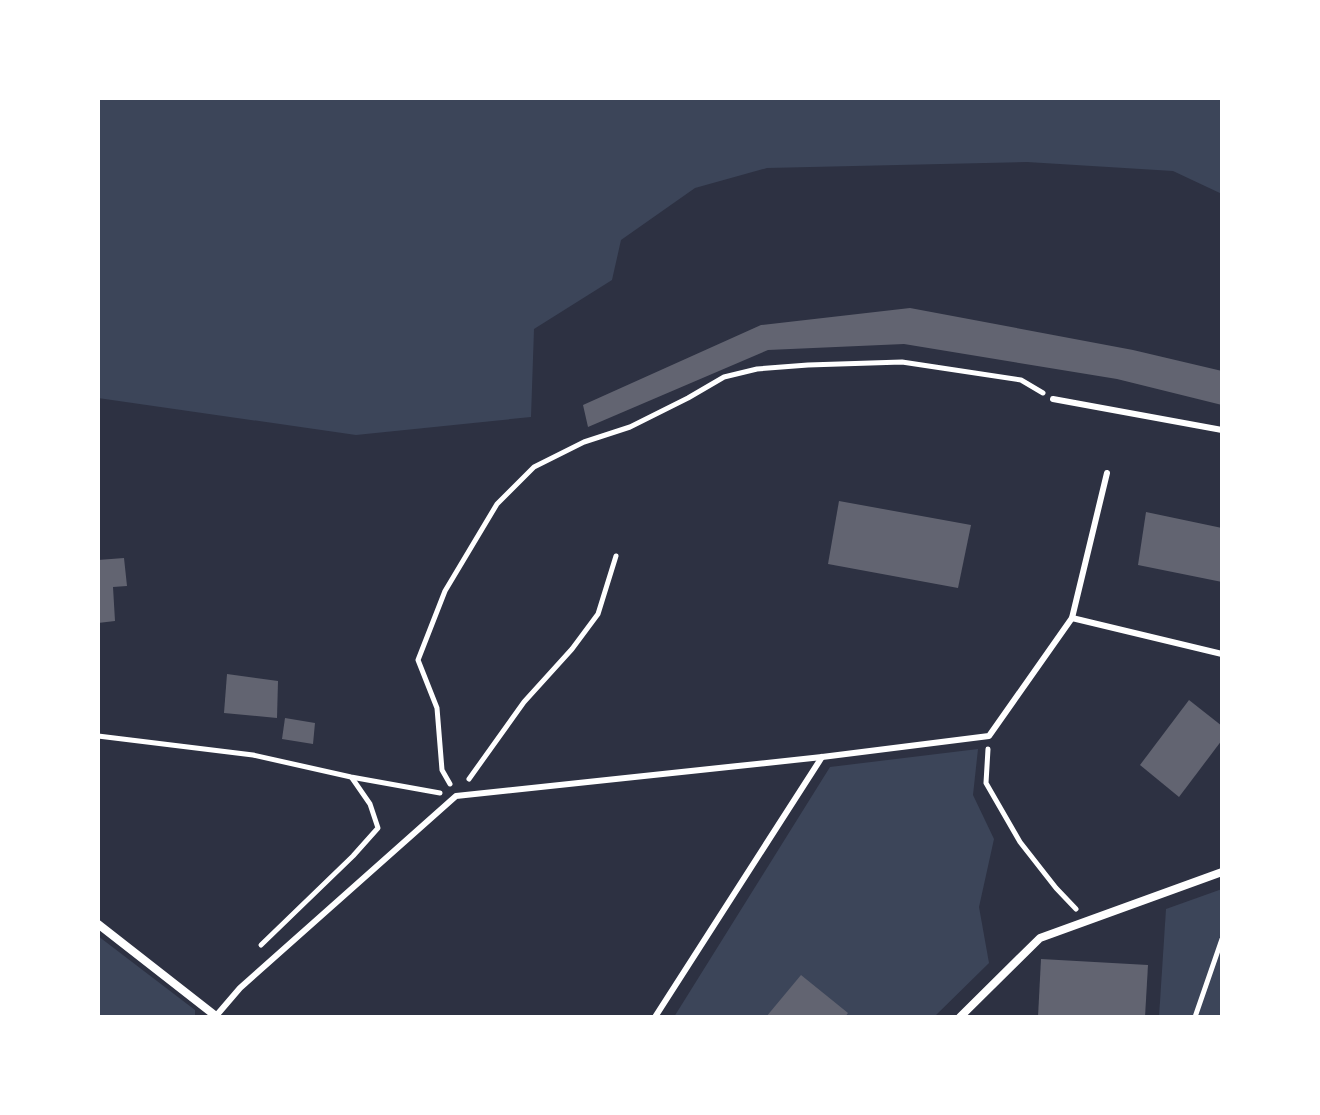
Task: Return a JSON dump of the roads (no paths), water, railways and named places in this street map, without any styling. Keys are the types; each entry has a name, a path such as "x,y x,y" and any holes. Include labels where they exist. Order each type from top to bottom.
{"street":[{"path":"960,1017 1040,938 1222,872"},
{"path":"98,924 216,1017"}],"lane":[{"path":"1053,399 1222,430"},
{"path":"216,1017 240,988 456,796 989,736 1072,618 1107,473"},
{"path":"1072,618 1222,654"},
{"path":"655,1017 822,757"}]}
